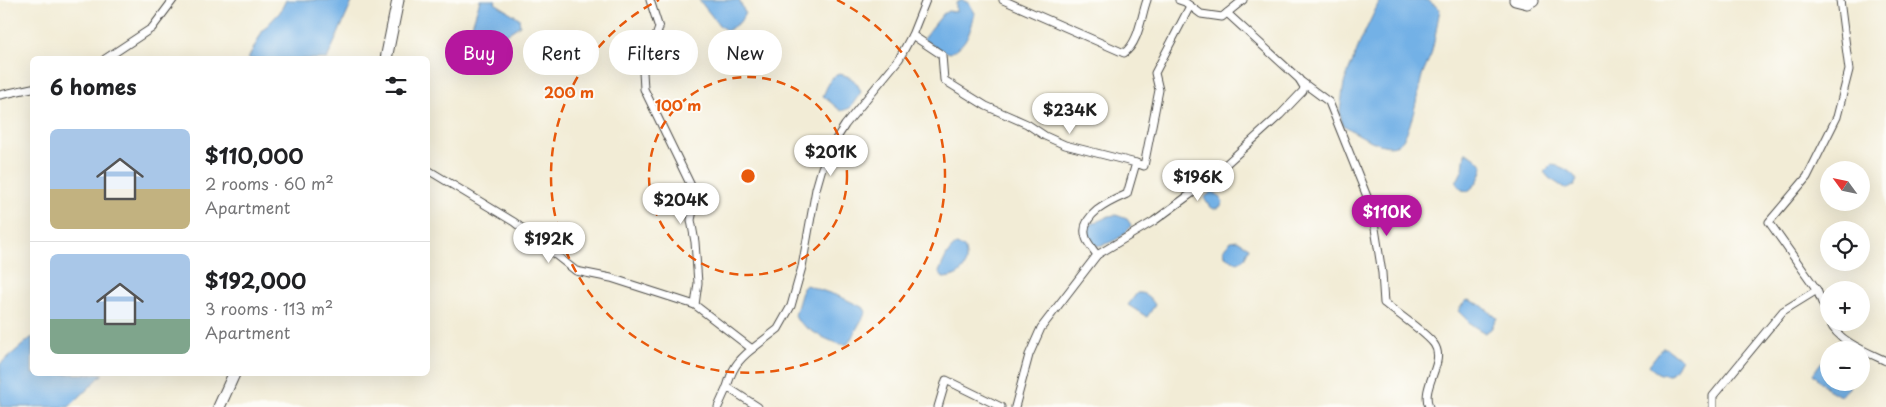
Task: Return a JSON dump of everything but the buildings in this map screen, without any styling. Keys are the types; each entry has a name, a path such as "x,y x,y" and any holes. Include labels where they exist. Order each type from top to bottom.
{"main road":[{"path":"387,56 398,0"},
{"path":"1515,0 1527,3 1533,0"},
{"path":"219,407 233,376"}],"street":[{"path":"110,56 152,28 173,0"},
{"path":"650,0 659,28 643,72 644,89 696,196 691,220 695,242 698,283 695,305"},
{"path":"718,407 727,387 732,369 743,356 778,330 791,306 802,267 816,189 832,144 856,111 899,59 912,35 926,0"},
{"path":"1003,0 1124,53 1130,49 1140,26 1147,0"},
{"path":"1179,0 1201,14 1222,17 1244,0"},
{"path":"1820,298 1817,290 1769,222 1807,177 1837,117 1849,70 1840,0"},
{"path":"912,35 942,55 944,80 986,106 1027,124 1045,136 1065,145 1144,166 1160,90 1155,73 1190,6"},
{"path":"1227,13 1299,79 1329,102 1372,209 1382,273 1384,303 1427,337 1435,345 1438,352 1437,362 1426,395 1429,407"},
{"path":"1015,407 1029,355 1041,328 1097,255 1154,221 1203,185 1280,115 1303,91 1304,86 1299,79"},
{"path":"0,95 30,88"},
{"path":"1097,255 1086,240 1087,221 1102,206 1127,194 1136,163"},
{"path":"430,171 514,222 576,271 611,278 695,305 752,349"},
{"path":"1713,407 1713,396 1783,311 1817,290"},
{"path":"1833,331 1886,361"},
{"path":"938,407 946,380 1001,407"},
{"path":"727,387 758,407"}],"water":[{"path":"286,0 353,0 328,56 250,56 263,30 280,12"},
{"path":"480,0 496,0 495,3 519,18 520,25 512,30 471,30"},
{"path":"699,0 739,0 745,13 740,22 728,30 719,25"},
{"path":"962,0 969,3 975,13 970,31 961,46 950,53 937,48 923,39 943,14 948,11 956,12 956,3"},
{"path":"1380,0 1427,0 1440,9 1431,55 1422,76 1407,133 1403,140 1392,146 1369,140 1342,124 1340,111 1344,83 1361,40"},
{"path":"839,74 853,80 861,92 850,108 841,111 823,96 831,78"},
{"path":"1465,153 1477,159 1483,166 1478,180 1468,191 1462,190 1456,183 1463,169"},
{"path":"1551,165 1555,165 1573,174 1577,180 1574,186 1566,189 1549,178 1544,172"},
{"path":"1212,191 1223,202 1220,207 1214,209 1209,206 1204,198"},
{"path":"1116,215 1127,219 1131,225 1129,229 1117,239 1097,246 1091,241 1088,230 1090,225 1109,216"},
{"path":"1237,240 1249,247 1245,258 1238,263 1225,256 1224,250 1231,241"},
{"path":"956,245 964,247 966,253 965,264 963,269 956,275 943,278 939,272 948,253"},
{"path":"806,285 841,297 864,308 866,312 848,344 829,340 797,320 795,315 803,288"},
{"path":"1137,293 1143,293 1148,296 1155,305 1147,317 1128,305"},
{"path":"1469,300 1481,305 1497,318 1491,329 1485,333 1472,325 1458,311 1465,301"},
{"path":"30,339 30,376 101,376 69,407 0,407 0,364"},
{"path":"1662,348 1666,348 1681,359 1670,375 1658,373 1649,365"},
{"path":"1820,365 1820,381 1813,374"},
{"path":"1831,391 1846,391 1840,396"}]}
